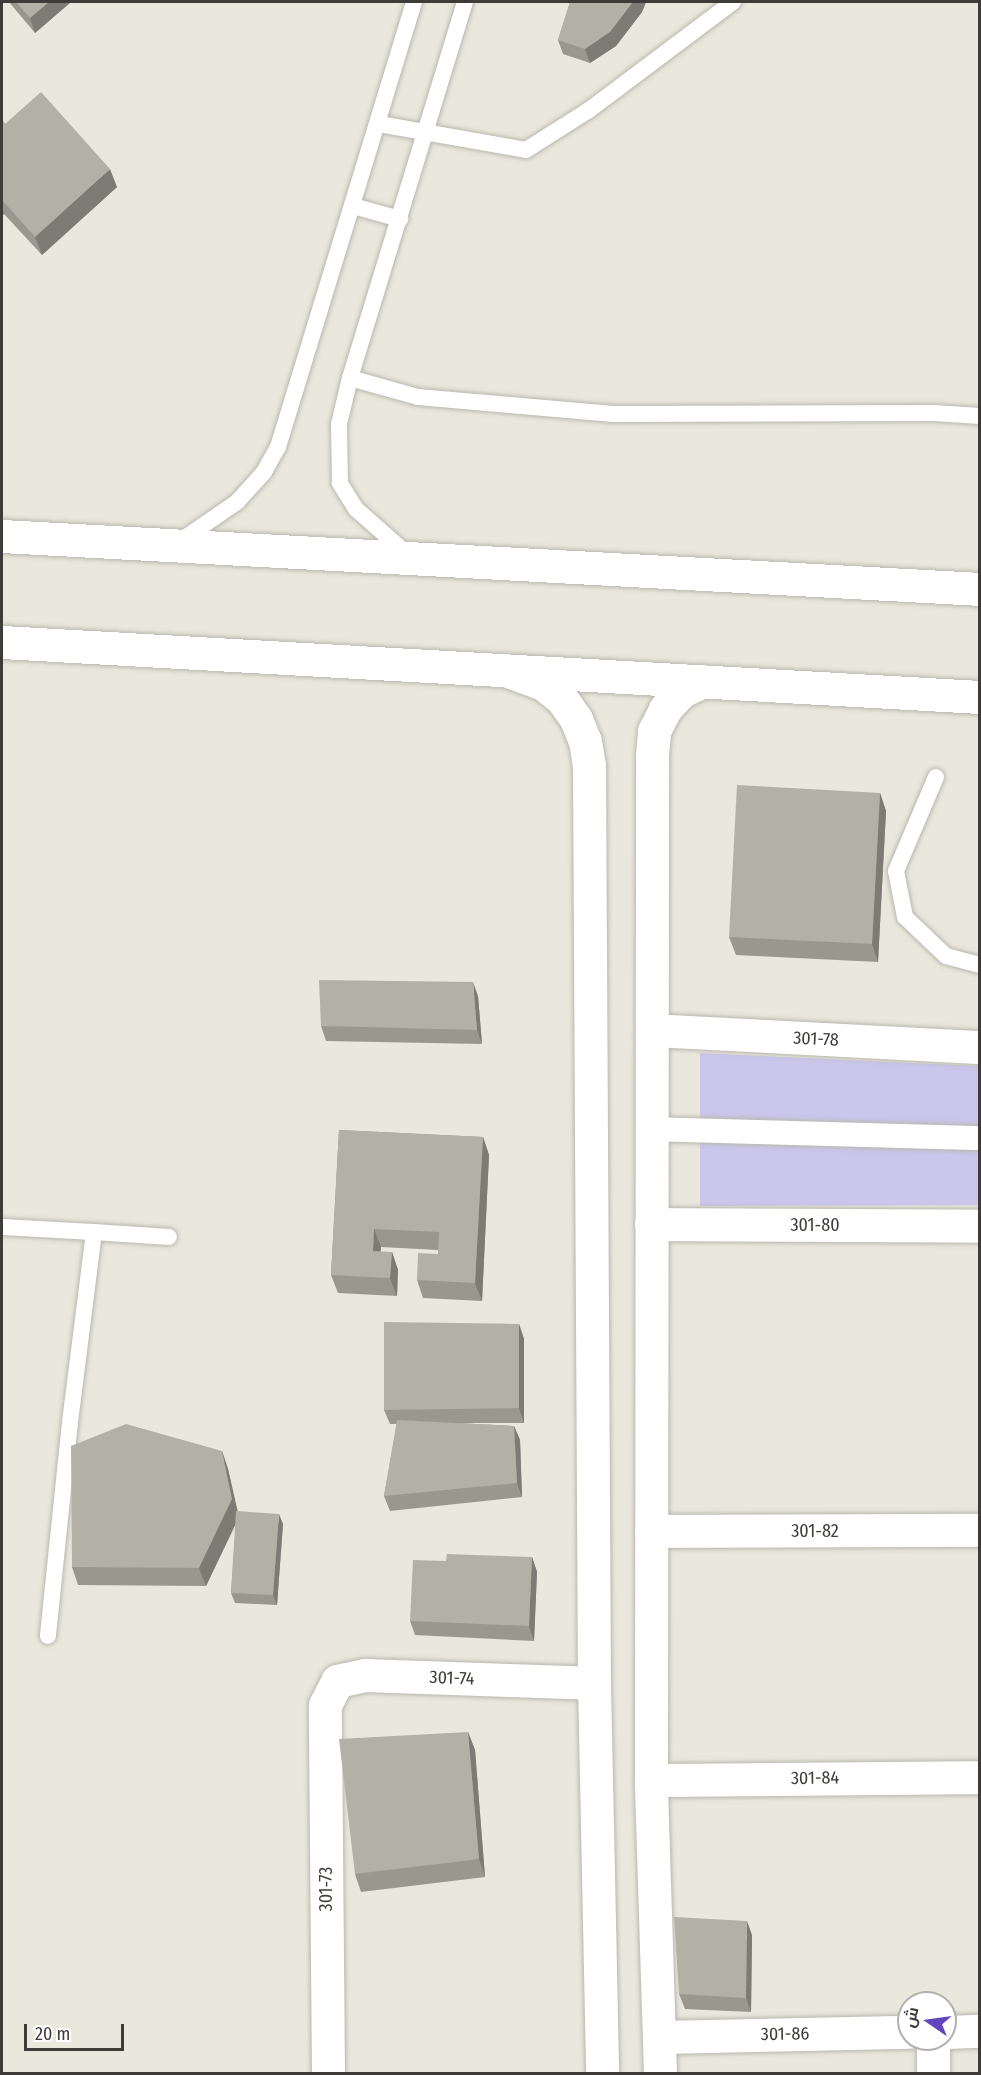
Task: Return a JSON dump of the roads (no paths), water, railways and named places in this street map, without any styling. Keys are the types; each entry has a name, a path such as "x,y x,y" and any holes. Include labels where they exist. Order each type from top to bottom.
{"main road":[{"path":"2,536 980,589"},
{"path":"2,642 980,697"},
{"path":"498,669 521,674 543,684 562,699 576,719 585,741 588,765 594,1683 602,2073"},
{"path":"660,2073 661,2037 651,1780 652,755 654,731 670,703 682,692 704,681"},
{"name":"301-78","path":"652,1030 980,1047"},
{"name":"301-80","path":"651,1224 980,1227"},
{"name":"301-82","path":"651,1531 980,1530"},
{"name":"301-74","path":"325,1705 337,1681 366,1675 594,1683"},
{"name":"301-73","path":"325,1705 328,2073"},
{"name":"301-84","path":"651,1780 980,1777"},
{"path":"957,2032 980,2031"},
{"name":"301-86","path":"661,2037 897,2032"},
{"path":"933,2051 933,2073"}],"street":[{"path":"651,1129 980,1138"}],"lane":[{"path":"175,545 237,502 264,471 278,447 379,124 414,2"},
{"path":"412,558 356,509 340,483 339,424 350,378 427,133 465,2"},
{"path":"379,124 526,150 589,110 733,2"},
{"path":"353,206 400,219"},
{"path":"350,378 418,397 613,414 934,413 980,416"},
{"path":"936,777 896,871 905,917 946,956 980,965"},
{"path":"2,1227 169,1237"},
{"path":"48,1636 70,1422 94,1232"}]}
